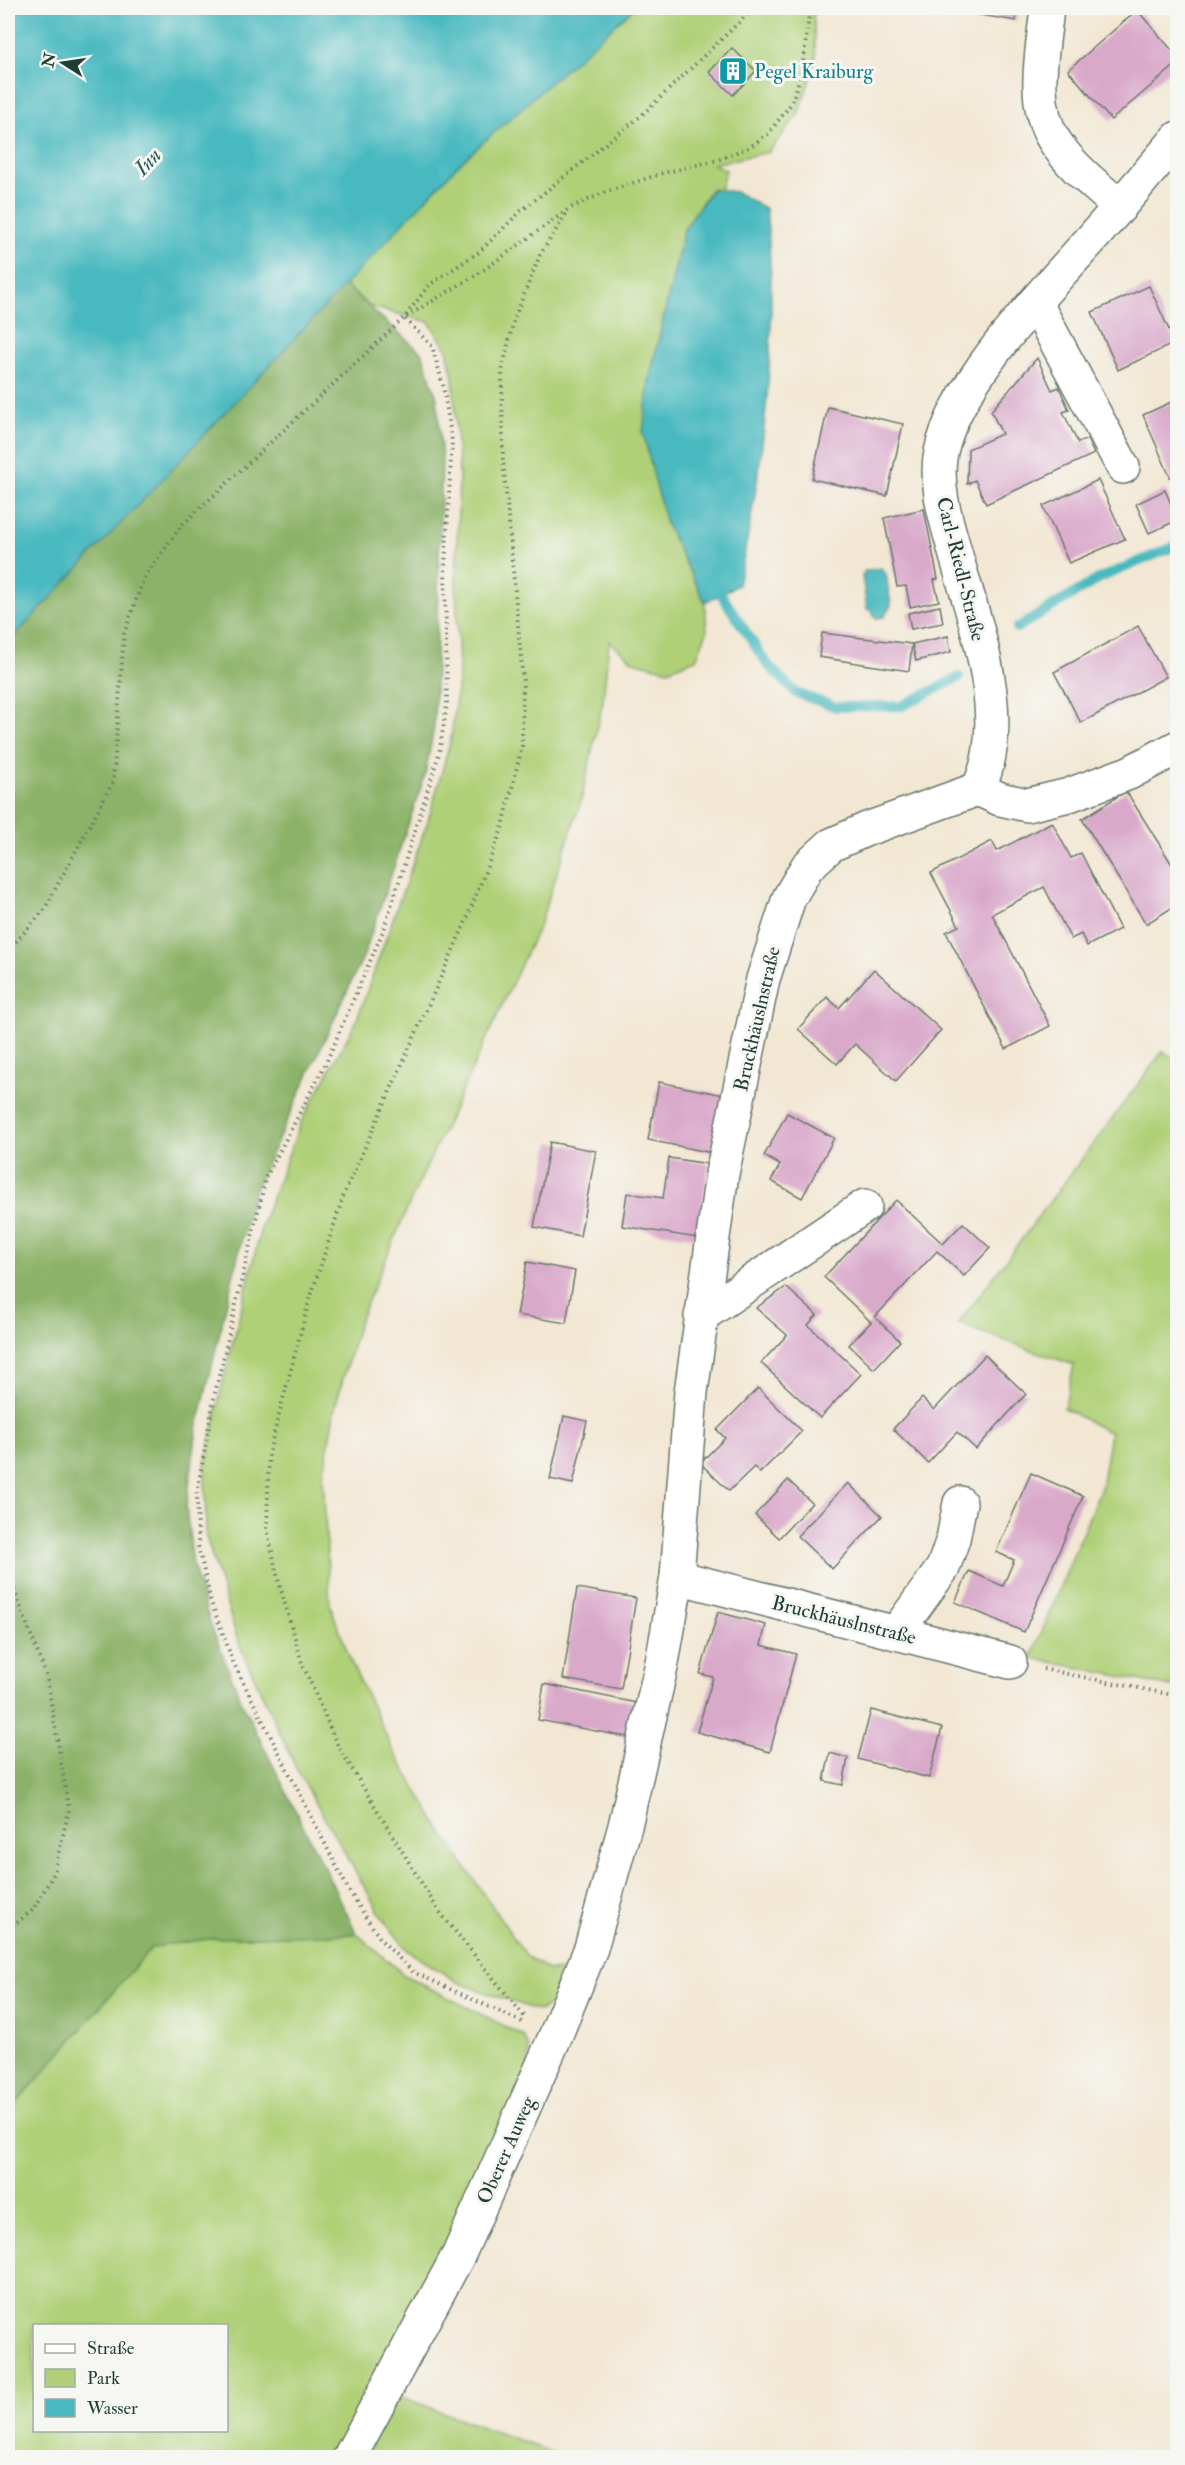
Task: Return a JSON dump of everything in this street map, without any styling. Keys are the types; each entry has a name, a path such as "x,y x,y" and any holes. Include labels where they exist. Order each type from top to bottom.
{"street":[{"path":"1047,8 1040,93 1049,130 1074,166 1120,207"},
{"name":"Carl-Riedl-Straße","path":"978,789 987,770 991,715 990,681 947,522 940,480 940,453 951,420 964,393 1035,302 1178,138"},
{"path":"1035,302 1123,467"},
{"path":"978,789 1000,799 1028,805 1069,795 1129,773 1178,747"},
{"name":"Bruckhäuslnstraße","path":"625,1826 662,1663 677,1577 691,1392 722,1174 763,979 789,898 807,867 831,845 867,829 978,789"},
{"path":"701,1316 866,1206"},
{"path":"896,1633 943,1568 953,1539 960,1503"},
{"name":"Bruckhäuslnstraße","path":"677,1577 1010,1662"},
{"name":"Oberer Auweg","path":"349,2457 459,2254 544,2032 591,1948 625,1826"}],"path":[{"path":"8,951 44,910 83,844 113,782 124,634 144,579 181,526 404,318 429,285 479,252 521,211 642,115 754,8"},
{"path":"404,318 481,272 570,208 613,189 718,160 751,146 768,134 791,104 802,71 810,8"},
{"path":"544,2032 438,1910 338,1746 302,1663 267,1529 269,1452 308,1305 345,1194 466,921 503,826 522,746 523,681 503,459 502,371 514,319 540,255 570,208"},
{"path":"404,318 432,346 443,385 452,441 446,567 447,704 439,754 384,928 325,1065 266,1177 214,1393 197,1492 198,1545 211,1602 234,1664 349,1891 381,1940 413,1972 544,2032"},
{"path":"8,1573 47,1678 69,1810 54,1873 33,1910 8,1929"},
{"path":"1010,1662 1178,1696"}],"green space":[{"path":"631,8 813,8 816,61 798,115 769,152 713,164 726,170 720,190 711,189 684,229 649,381 643,433 666,524 705,602 707,632 696,659 668,670 633,661 609,641 603,701 581,801 540,924 412,1198 360,1319 335,1407 323,1477 330,1605 352,1664 392,1748 441,1831 526,1956 548,1970 569,1972 559,2000 539,2011 459,1983 408,1951 383,1919 297,1770 239,1644 206,1537 205,1466 222,1386 263,1221 301,1122 356,1022 428,821 451,739 459,672 456,587 459,474 453,378 447,349 429,322 371,307 343,284 459,164"},
{"path":"343,284 422,353 437,398 442,460 434,727 425,775 364,955 252,1196 197,1429 186,1508 193,1565 211,1626 241,1701 357,1934 215,1938 152,1947 8,2113 8,643"},
{"path":"1163,1051 1178,1061 1177,1688 1031,1658 1101,1488 1110,1433 1064,1408 1074,1365 958,1324"},
{"path":"357,1934 404,1975 524,2036 529,2048 528,2068 481,2183 337,2457 8,2458 8,2113 152,1947 215,1938"},
{"path":"396,2395 564,2457 360,2458"}],"water":[{"name":"Inn","path":"8,8 634,8 459,164 8,643"},
{"path":"712,189 736,192 766,209 771,303 770,351 762,446 738,585 705,602 666,524 643,433 649,381 684,229"},
{"path":"881,568 886,574 891,605 884,617 876,618 872,611 867,609 862,576 865,571"}],"building":[{"path":"937,8 1018,8 1016,21"},
{"path":"1137,10 1178,57 1178,63 1111,120 1068,70"},
{"name":"Pegel Kraiburg","path":"732,48 756,71 733,95 709,72"},
{"path":"1149,286 1175,343 1118,370 1092,312"},
{"path":"1037,358 1052,390 1059,387 1069,410 1063,412 1078,443 1087,439 1094,454 986,504 975,480 967,484 968,449 1002,434 991,411"},
{"path":"1178,399 1178,495 1143,415"},
{"path":"828,407 903,424 887,496 812,479"},
{"path":"1098,480 1125,539 1069,563 1043,506"},
{"path":"1165,490 1178,520 1149,533 1136,504"},
{"path":"924,509 938,579 934,580 939,601 910,607 906,586 897,587 884,518"},
{"path":"940,606 943,623 911,629 908,613"},
{"path":"1138,626 1166,677 1081,723 1054,672"},
{"path":"822,633 912,644 909,671 819,657"},
{"path":"948,636 951,652 916,661 912,644"},
{"path":"1126,791 1178,874 1178,904 1146,924 1082,819"},
{"path":"1052,822 1071,858 1081,853 1120,929 1087,946 1081,934 1071,939 1044,887 992,914 1050,1026 1006,1049 946,932 959,926 931,873 992,841 997,851"},
{"path":"874,969 941,1030 896,1081 855,1044 837,1064 798,1029 827,997 839,1008"},
{"path":"659,1082 724,1095 713,1153 648,1140"},
{"path":"787,1113 834,1138 802,1198 771,1181 780,1165 764,1156"},
{"path":"550,1142 596,1151 580,1236 534,1227"},
{"path":"669,1158 709,1164 697,1238 622,1226 627,1193 663,1198"},
{"path":"896,1200 943,1244 963,1223 990,1248 964,1276 937,1251 875,1317 900,1341 874,1369 849,1345 871,1322 824,1277"},
{"path":"527,1262 575,1271 566,1323 517,1315"},
{"path":"786,1287 817,1315 808,1325 861,1374 820,1418 761,1363 787,1335 756,1308"},
{"path":"985,1355 1026,1394 976,1449 957,1432 928,1463 893,1429 922,1398 934,1410"},
{"path":"758,1388 802,1431 760,1473 754,1467 729,1491 700,1463 725,1438 717,1430"},
{"path":"564,1416 587,1421 573,1484 550,1479"},
{"path":"1031,1473 1083,1496 1024,1632 955,1602 969,1571 1003,1586 1014,1560 996,1552"},
{"path":"788,1480 812,1503 779,1538 755,1515"},
{"path":"848,1483 882,1516 832,1569 797,1536"},
{"path":"577,1588 636,1598 621,1689 563,1679"},
{"path":"718,1612 766,1625 761,1645 796,1654 770,1752 697,1732 713,1677 700,1674"},
{"path":"544,1684 642,1704 632,1738 538,1720"},
{"path":"871,1710 942,1728 929,1778 858,1759"},
{"path":"830,1753 848,1758 843,1785 824,1781"}],"waterway":[{"path":"1017,628 1100,578 1178,545"},
{"path":"721,594 767,664 796,693 836,707 902,706 959,677"}],"place":[{"name":"Pegel Kraiburg","path":"733,71"}]}
